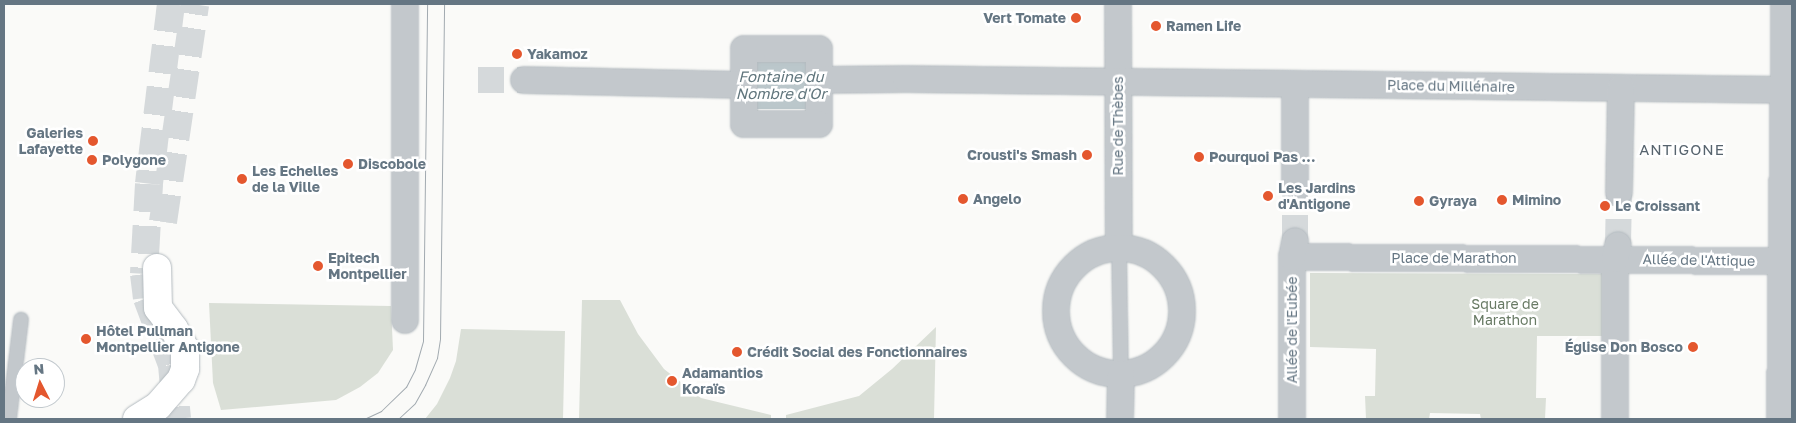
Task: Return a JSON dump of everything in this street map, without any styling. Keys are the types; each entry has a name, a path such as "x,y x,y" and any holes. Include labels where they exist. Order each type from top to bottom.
{"street":[{"path":"405,4 405,320"},
{"name":"Rue de Thèbes","path":"1118,4 1119,247"},
{"path":"1780,419 1788,90 1784,4"},
{"path":"744,49 820,49 819,124 744,124 744,85 744,49"},
{"path":"524,80 744,85"},
{"name":"Place du Millénaire","path":"820,80 1788,90"},
{"path":"1295,85 1295,188"},
{"path":"1619,192 1621,88"},
{"path":"1119,247 1143,252 1164,265 1180,293 1182,310 1178,334 1165,354 1152,365 1137,371 1120,374 1104,372 1088,366 1075,356 1064,343 1058,328 1055,311 1057,295 1064,279 1073,266 1087,256 1102,249 1119,247"},
{"name":"Place de Marathon","path":"1293,249 1617,252"},
{"name":"Allée de l'Eubée","path":"1292,419 1293,249"},
{"path":"1615,419 1617,252"},
{"name":"Allée de l'Attique","path":"1617,252 1783,261"},
{"path":"137,419 158,406 181,380 185,369 185,349 158,308 156,268"},
{"name":"Rue de Thèbes","path":"1120,374 1120,419"}],"lane":[{"name":"Rue de Thèbes","path":"1119,247 1120,374"},
{"path":"9,419 20,320"}],"green space":[{"name":"Square de Marathon","path":"1310,273 1605,274 1604,336 1537,336 1536,398 1546,398 1545,419 1481,419 1480,414 1430,413 1429,419 1366,419 1365,396 1375,396 1376,349 1310,347"},
{"path":"582,300 620,300 638,334 664,369 701,398 771,415 771,419 579,419"},
{"path":"209,303 391,306 393,350 378,373 360,387 336,400 221,410 213,383"},
{"path":"936,327 934,419 786,419 786,415 859,396 892,369"},
{"path":"461,329 565,331 563,419 425,419 437,404 450,378 456,361"}],"water":[{"name":"Fontaine du Nombre d'Or","path":"757,60 806,60 806,109 757,109"}],"tunnel":[{"path":"171,4 149,184 144,274 147,298 172,365 177,419"},
{"path":"163,222 195,4"},
{"path":"478,80 524,80"},
{"path":"1295,188 1295,241"},
{"path":"1618,245 1619,192"}],"tram line":[{"path":"364,419 381,411 406,387 415,369 423,341 427,4"},
{"path":"398,419 415,403 425,385 437,358 440,339 444,4"}],"place":[{"name":"Vert Tomate","path":"1076,18"},
{"name":"Ramen Life","path":"1156,26"},
{"name":"Yakamoz","path":"517,54"},
{"name":"Galeries Lafayette","path":"93,141"},
{"name":"Crousti's Smash","path":"1087,155"},
{"name":"Pourquoi Pas …","path":"1199,157"},
{"name":"Polygone","path":"92,160"},
{"name":"Discobole","path":"348,164"},
{"name":"Les Echelles de la Ville","path":"242,179"},
{"name":"Les Jardins d'Antigone","path":"1268,196"},
{"name":"Angelo","path":"963,199"},
{"name":"Mimino","path":"1502,200"},
{"name":"Gyraya","path":"1419,201"},
{"name":"Le Croissant","path":"1605,206"},
{"name":"Epitech Montpellier","path":"318,266"},
{"name":"Hôtel Pullman Montpellier Antigone","path":"86,339"},
{"name":"Église Don Bosco","path":"1693,347"},
{"name":"Crédit Social des Fonctionnaires","path":"737,352"},
{"name":"Adamantios Koraïs","path":"672,381"}],"district":[{"name":"ANTIGONE","path":"1682,150"}]}
